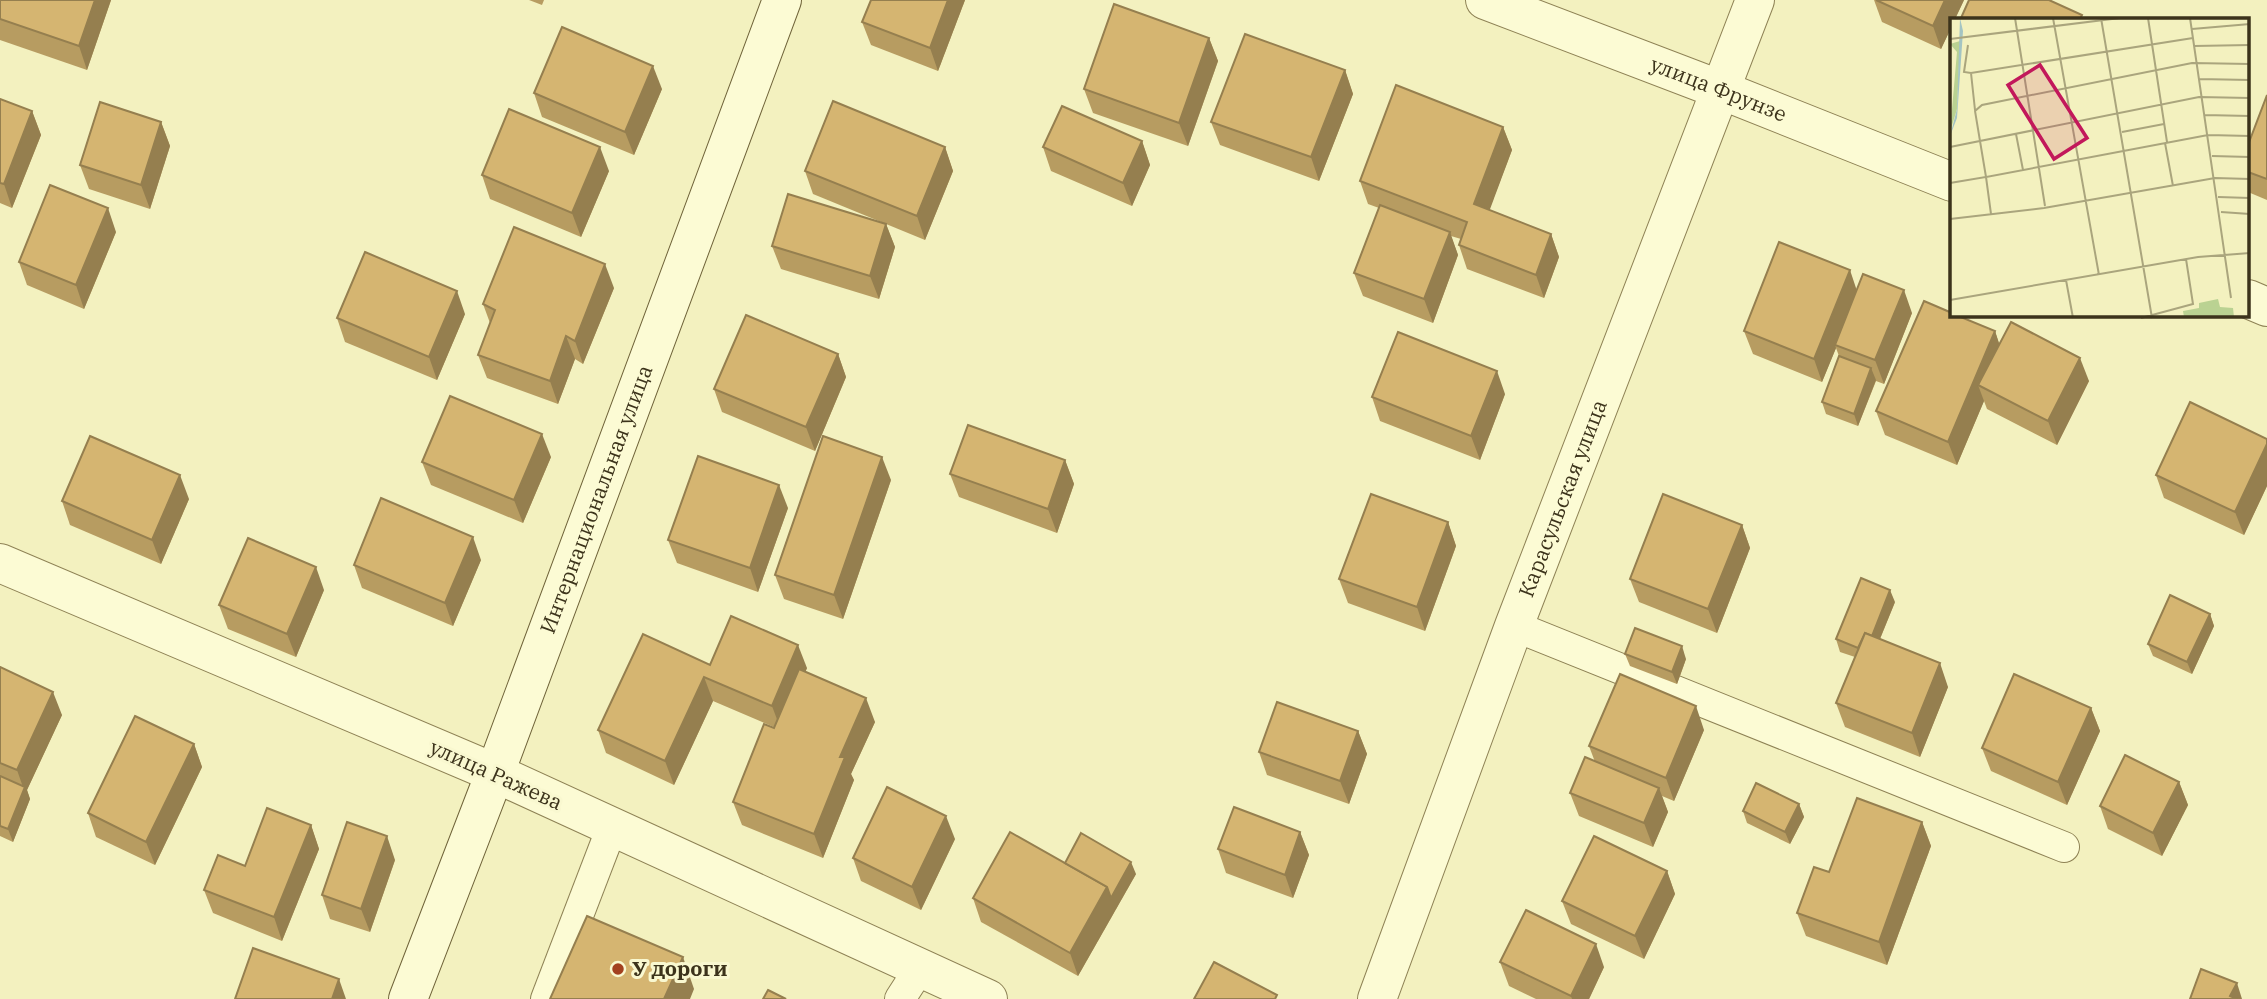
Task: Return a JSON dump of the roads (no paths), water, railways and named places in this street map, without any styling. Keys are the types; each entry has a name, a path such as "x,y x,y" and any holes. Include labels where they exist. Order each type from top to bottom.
{"street":[{"name":"Интернациональная улица","path":"408,999 495,773 782,0"},
{"name":"улица Фрунзе","path":"1485,0 1950,181"},
{"name":"Карасульская улица","path":"1377,999 1514,626 1755,0"},
{"path":"2250,300 2267,307"},
{"name":"улица Ражева","path":"0,563 495,773 612,827 910,984 988,999"}],"lane":[{"path":"1514,626 2063,847"},
{"path":"546,999 612,827"}],"place":[{"name":"У дороги","path":"618,969"}]}
